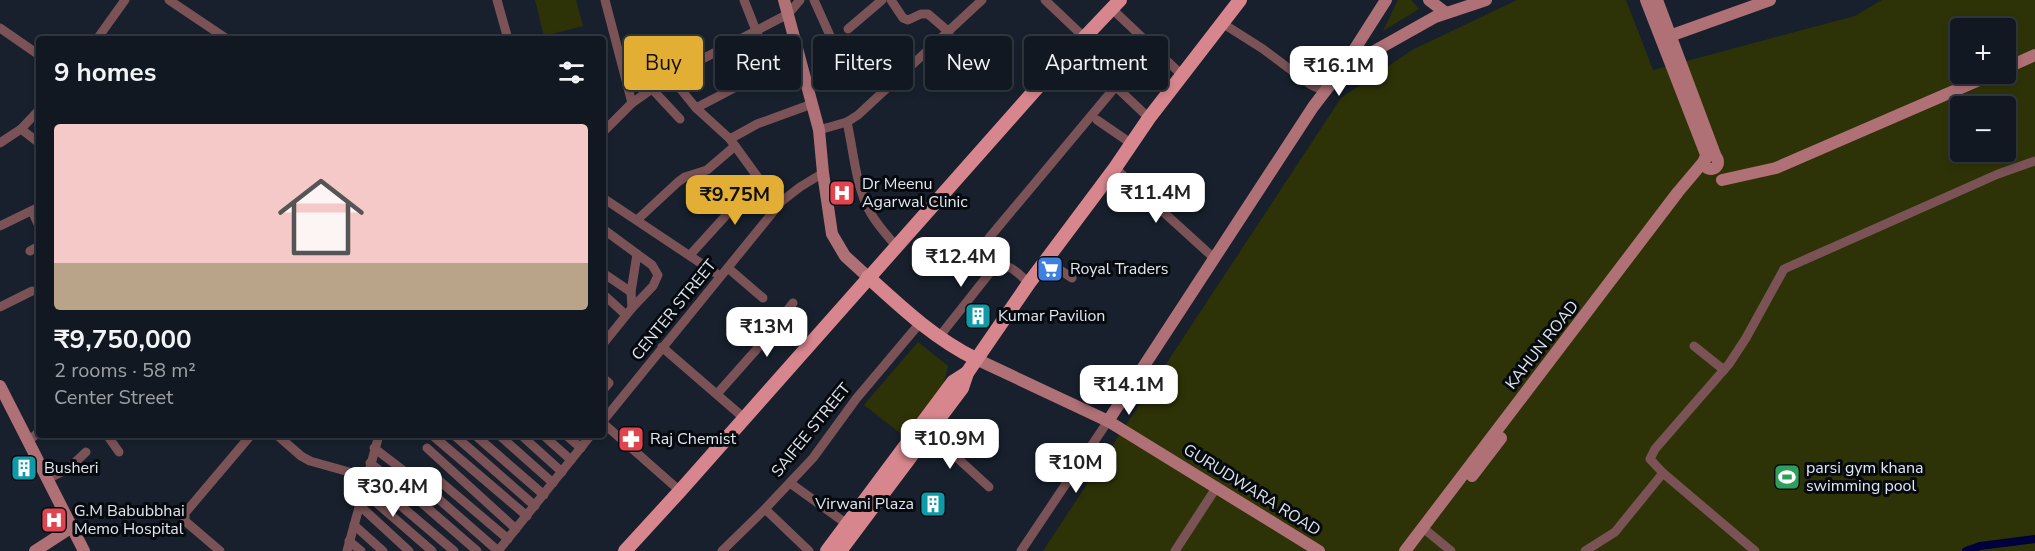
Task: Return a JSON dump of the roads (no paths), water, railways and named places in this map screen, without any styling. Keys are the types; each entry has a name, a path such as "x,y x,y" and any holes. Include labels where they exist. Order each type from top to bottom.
{"main road":[{"path":"840,551 962,388 967,373 1029,283 1115,168 1149,118 1240,0"},
{"path":"1085,36 1115,4"},
{"path":"625,551 680,492 1036,90"},
{"path":"868,277 920,323 954,348 976,359"},
{"path":"827,551 953,382 967,373"}],"street":[{"path":"99,36 125,0"},
{"path":"169,0 223,36"},
{"path":"497,0 507,36"},
{"path":"605,0 632,103"},
{"path":"744,0 758,36"},
{"path":"784,0 819,129 832,234 845,256 868,277"},
{"path":"703,59 788,14 800,0"},
{"path":"814,0 830,36"},
{"path":"848,29 882,0"},
{"path":"891,0 903,18 908,20 921,14 928,14 949,32"},
{"path":"1045,0 1083,36"},
{"path":"1021,551 1324,91 1368,31 1386,0"},
{"path":"1428,0 1441,15"},
{"path":"1342,69 1441,15 1486,0"},
{"path":"1646,0 1665,37 1711,162 1722,180 1725,181 1776,168 1970,84"},
{"path":"1657,0 1665,37"},
{"path":"1665,37 1770,0"},
{"path":"945,36 977,2"},
{"path":"1115,4 1182,75"},
{"path":"1222,22 1311,85 1324,91"},
{"path":"0,28 36,53"},
{"path":"1368,31 1370,38 1382,46"},
{"path":"819,129 847,122 925,54"},
{"path":"2016,64 2035,55"},
{"path":"606,129 632,103 649,90"},
{"path":"654,90 680,119"},
{"path":"681,90 696,108 733,142 759,179 782,201"},
{"path":"696,108 731,90"},
{"path":"939,337 1004,255 989,242 988,238 1113,90"},
{"path":"1120,90 1149,118"},
{"path":"637,220 685,177 707,170 733,142 757,124 812,104"},
{"path":"0,143 21,129 36,113"},
{"path":"1097,120 1132,144"},
{"path":"847,122 856,176 866,205 879,226 896,246"},
{"path":"21,129 36,141"},
{"path":"1755,551 1663,473 1650,459 1651,454 1724,370 1746,338 1784,268 1998,174 2035,161"},
{"name":"KAHUN ROAD","path":"1414,551 1711,162"},
{"name":"KAHUN ROAD","path":"1405,551 1678,192 1711,162"},
{"path":"1115,168 1215,259"},
{"name":"CENTER STREET","path":"606,418 662,346 782,201 823,173"},
{"path":"690,255 759,179"},
{"path":"606,200 720,276"},
{"path":"0,226 35,209"},
{"path":"606,232 652,265 658,275 653,286 606,340"},
{"path":"629,311 637,254"},
{"path":"1047,261 1072,278"},
{"path":"996,267 1008,266 1029,283"},
{"path":"728,268 763,298"},
{"path":"606,275 630,292"},
{"path":"0,306 32,291"},
{"path":"606,296 629,311"},
{"path":"717,394 793,303"},
{"name":"SAIFEE STREET","path":"722,551 813,458 856,399 920,323"},
{"path":"662,346 744,418"},
{"path":"1694,346 1724,370"},
{"name":"GURUDWARA ROAD","path":"976,359 1108,421 1319,551"},
{"path":"0,387 84,551"},
{"path":"606,425 680,492"},
{"path":"929,432 989,487"},
{"path":"28,441 36,434"},
{"path":"109,438 119,452"},
{"path":"220,551 185,521 185,513 248,438"},
{"path":"280,438 301,456 322,466 367,477 454,551"},
{"path":"361,551 348,546 378,438"},
{"path":"436,438 527,516"},
{"path":"457,438 535,506"},
{"path":"478,438 543,495"},
{"path":"502,438 553,483"},
{"path":"524,438 562,472"},
{"path":"546,438 571,460"},
{"path":"569,438 581,448"},
{"path":"374,448 425,487 498,551 589,438"},
{"path":"427,448 516,529"},
{"path":"48,479 69,468 86,453"},
{"path":"370,463 401,485 477,551"},
{"path":"1585,551 1615,532 1663,473"},
{"path":"436,478 508,539"},
{"path":"790,483 847,524"},
{"path":"1175,551 1216,488"},
{"path":"363,491 432,551"},
{"path":"359,505 409,551"},
{"path":"765,509 809,551"},
{"path":"354,525 383,551"},
{"path":"35,551 72,527"},
{"path":"1428,532 1451,551"}],"waterway":[{"path":"1966,551 1980,546 2035,539"}],"place":[{"name":"Dr Meenu Agarwal Clinic","path":"842,193"},
{"name":"Royal Traders","path":"1050,269"},
{"name":"Kumar Pavilion","path":"978,316"},
{"name":"Raj Chemist","path":"631,439"},
{"name":"Busheri","path":"24,468"},
{"name":"parsi gym khana swimming pool","path":"1787,477"},
{"name":"Virwani Plaza","path":"933,504"},
{"name":"G.M Babubbhai Memo Hospital","path":"54,520"}]}
